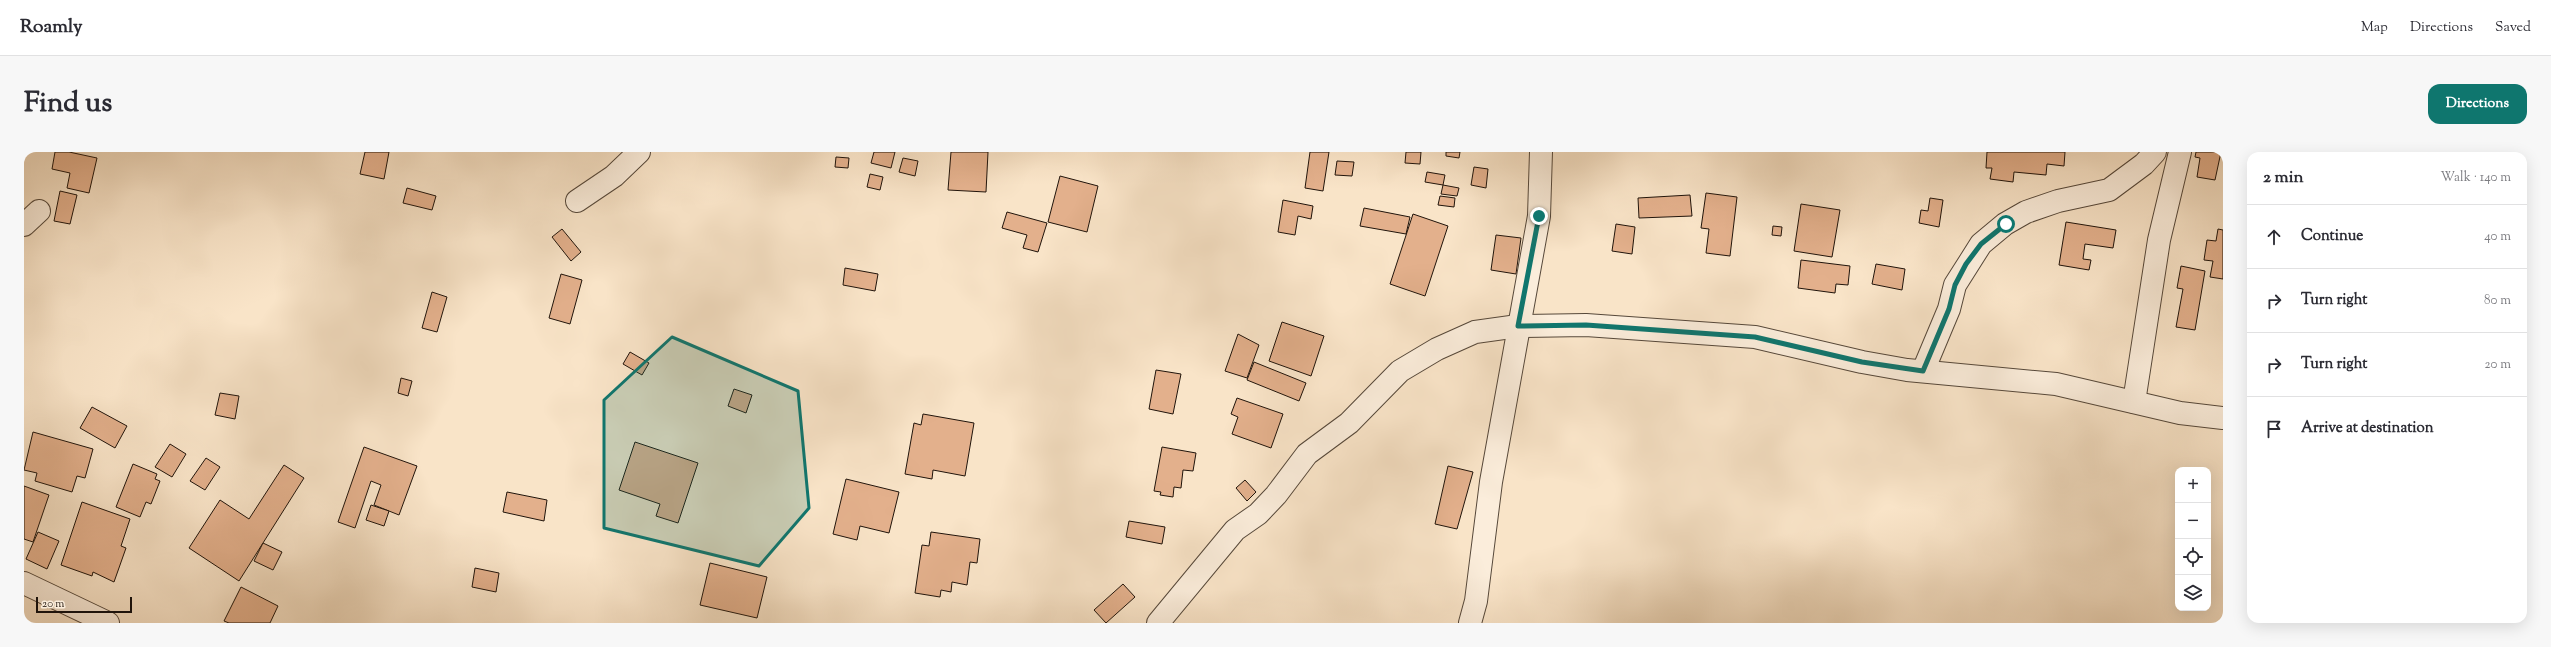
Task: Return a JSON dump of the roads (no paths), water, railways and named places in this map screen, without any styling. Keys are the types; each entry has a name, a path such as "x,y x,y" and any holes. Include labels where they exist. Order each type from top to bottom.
{"street":[{"path":"578,201 614,176 639,152"},
{"path":"1470,623 1476,601 1491,482 1539,216 1541,152"},
{"path":"1923,371 1949,309 1955,285 1981,244 2006,224 2026,212 2058,201 2108,190 2144,164 2155,152"},
{"path":"2134,402 2159,240 2180,152"},
{"path":"1158,623 1235,530 1258,514 1276,495 1307,454 1349,423 1400,371 1437,349 1475,332 1518,326 1586,325 1755,337 1862,362 1923,371 2056,384 2180,413 2223,418"},
{"path":"24,583 108,623"}]}
